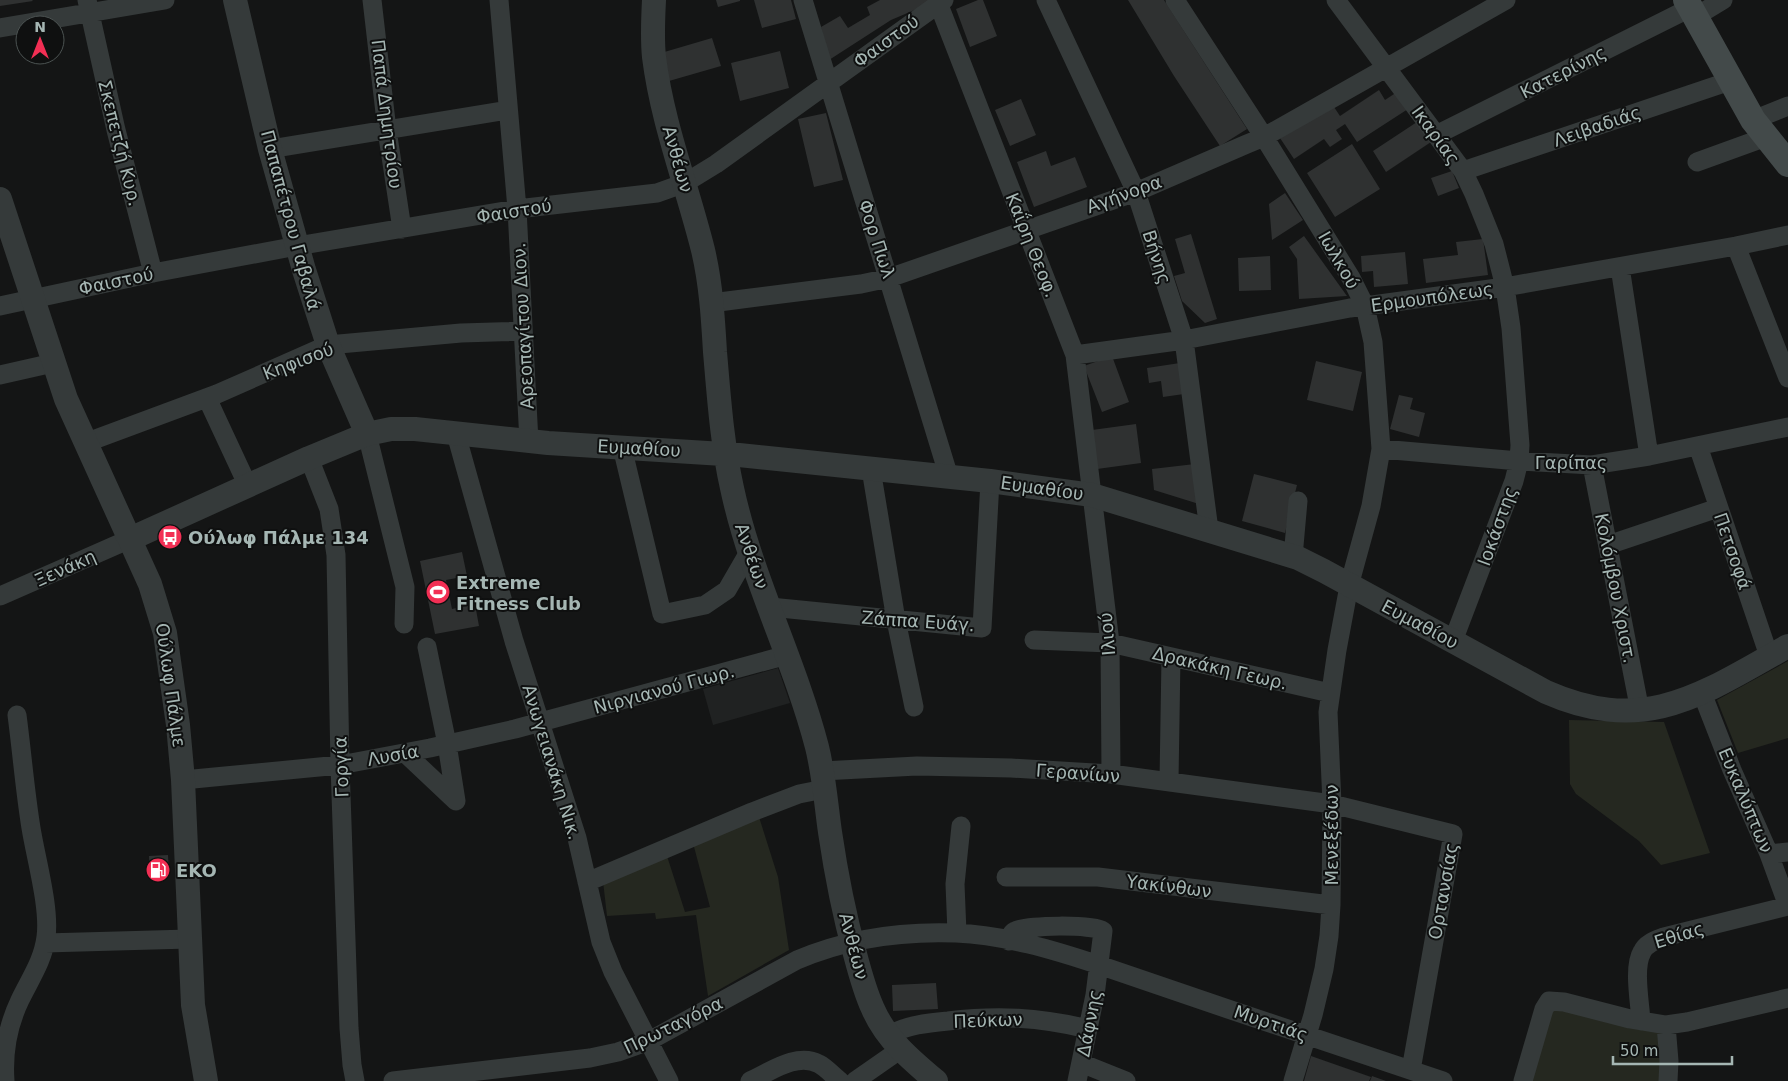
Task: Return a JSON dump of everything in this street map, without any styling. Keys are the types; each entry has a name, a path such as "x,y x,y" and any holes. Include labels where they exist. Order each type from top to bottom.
{"main road":[{"path":"1690,8 1730,81 1760,128 1787,162"}],"street":[{"path":"0,28 88,6 165,0"},
{"name":"Παπαπέτρου Γαβαλά","path":"235,0 270,149 315,309 328,345 367,434"},
{"name":"Παπά Δημητρίου","path":"372,0 387,130 402,229"},
{"name":"Αρεοπαγίτου Διον.","path":"499,0 517,209 529,442"},
{"name":"Ανθέων","path":"654,0 654,53 659,86 703,250 711,303 725,454 738,513 808,717 823,780 836,865 852,942 872,1007 895,1042 936,1081"},
{"name":"Φορ Πωλ","path":"803,0 949,478"},
{"name":"Βήνης","path":"1046,0 1136,192 1184,340 1209,530"},
{"name":"Ιωλκού","path":"1175,0 1264,136 1336,252 1365,306 1373,342 1381,449 1371,506 1349,586"},
{"name":"Ικαρίας","path":"1336,0 1463,171 1491,236 1505,287"},
{"name":"Αγήνορα","path":"711,303 853,285 889,278 1136,192 1264,136 1506,0"},
{"name":"Κατερίνης","path":"1436,135 1690,8 1723,0"},
{"name":"Φαιστού","path":"0,306 153,273 297,246 517,209 666,191 685,184 716,164 940,1"},
{"name":"Καΐρη Θεοφ.","path":"940,1 1075,355 1092,495"},
{"name":"Σκεπετζή Κυρ.","path":"88,6 116,130 153,273"},
{"name":"Λειβαδιάς","path":"1463,171 1730,81"},
{"path":"1697,162 1760,128 1788,106"},
{"path":"270,149 508,110"},
{"name":"Ούλωφ Πάλμε","path":"0,199 53,363 73,418 130,539 152,591 165,633 177,718 183,780 193,1005 206,1081"},
{"name":"Ερμουπόλεως","path":"1075,355 1184,340 1365,306 1505,287 1788,235"},
{"path":"1736,246 1788,378"},
{"path":"1620,266 1649,456"},
{"name":"Ιοκάστης","path":"1453,642 1502,514 1519,461 1520,425 1505,287"},
{"name":"Κηφισού","path":"85,443 207,398 328,345 461,333 523,331"},
{"path":"0,375 53,363"},
{"path":"207,398 248,486"},
{"name":"Γαρίπας","path":"1381,449 1519,461 1592,465 1649,456 1788,427"},
{"name":"Ευμαθίου","path":"130,539 309,458 367,434 415,429 529,442 725,454 990,481 1092,495 1293,557 1324,570 1349,586 1561,698 1598,710 1640,711 1702,694 1779,651"},
{"path":"367,434 405,587 404,624"},
{"name":"Ανωγειανάκη Νικ.","path":"456,434 514,642 577,838 599,936 607,958 669,1081"},
{"name":"Πετσοφά","path":"1698,446 1718,508 1779,651"},
{"path":"622,447 662,614 705,605 727,590 750,552"},
{"name":"Γοργία","path":"309,458 329,509 335,545 349,1028 355,1081"},
{"name":"Κολόμβου Χριστ.","path":"1592,465 1640,711"},
{"path":"871,469 896,620 914,707"},
{"name":"Ζάππα Ευάγ.","path":"770,607 982,628 990,481"},
{"name":"Ιλιού","path":"1092,495 1110,643 1111,774"},
{"path":"1293,557 1298,502"},
{"path":"1608,545 1718,508"},
{"name":"Ξενάκη","path":"0,596 130,539"},
{"name":"Μενεξέδων","path":"1293,1081 1324,969 1329,936 1332,804 1328,712 1349,586"},
{"name":"Δρακάκη Γεωρ.","path":"1034,640 1110,643 1330,693"},
{"path":"405,753 456,800 447,744 426,646"},
{"name":"Νιργιανού Γιωρ.","path":"540,721 787,655"},
{"path":"1169,781 1171,657"},
{"name":"Ευκαλύπτων","path":"1702,694 1732,770 1779,853 1788,906"},
{"path":"5,1081 6,1023 40,963 47,930 27,804 17,715"},
{"name":"Λυσία","path":"183,780 340,765 447,744 540,721"},
{"name":"Γερανίων","path":"587,882 799,794 823,780 917,766 1011,768 1111,774 1332,804"},
{"name":"Ορτανσίας","path":"1332,804 1453,834 1411,1070"},
{"path":"956,933 955,884 961,826"},
{"name":"Υακίνθων","path":"1006,877 1098,877 1331,905"},
{"name":"Εθίας","path":"1641,1022 1638,965 1642,951 1646,946 1664,937 1788,906"},
{"path":"1009,941 1014,932 1024,929 1081,926 1097,928 1103,931 1099,965"},
{"name":"Μυρτιάς","path":"852,942 906,934 956,933 1009,941 1049,950 1099,965 1443,1081"},
{"path":"45,943 189,939"},
{"name":"Πρωταγόρα","path":"393,1081 590,1058 618,1052 648,1041 797,960 830,947 852,942"},
{"name":"Δάφνης","path":"1077,1081 1099,965"},
{"path":"1523,1081 1544,1008 1549,1001 1564,1002 1641,1022 1666,1025 1687,1022 1788,998"},
{"name":"Πεύκων","path":"855,1081 895,1042 905,1028 920,1024 991,1017 1040,1019 1088,1029"},
{"path":"1666,1025 1669,1061 1668,1081"},
{"path":"750,1081 787,1064 801,1060 819,1063 840,1081"},
{"path":"1081,1063 1126,1081"}],"shaded area":[{"path":"1788,661 1788,738 1738,753 1717,700"},
{"path":"778,668 790,703 713,725 703,689"},
{"path":"1569,720 1664,722 1710,853 1661,865 1639,841 1576,794 1570,784"},
{"path":"759,817 778,877 789,950 708,996 696,915 656,919 655,913 607,916 603,881 667,856 685,912 710,907 693,843"},
{"path":"1549,1001 1666,1025 1662,1081 1529,1081"}],"building":[{"path":"0,0 32,0 33,1 0,6"},
{"path":"716,0 740,0 740,1 718,7"},
{"path":"754,0 791,0 796,19 762,28"},
{"path":"880,0 929,0 931,3 891,20 829,60 821,27 840,16 848,28 870,15 867,7"},
{"path":"978,0 983,0 997,36 970,47 956,9"},
{"path":"1128,0 1164,0 1247,129 1220,146 1174,76"},
{"path":"712,38 721,66 669,81 661,53"},
{"path":"780,51 789,88 740,101 731,63"},
{"path":"1379,90 1385,100 1397,92 1408,109 1357,142 1345,124 1336,130 1342,139 1330,147 1324,139 1294,159 1280,138 1332,104 1340,116"},
{"path":"1021,99 1036,135 1010,146 995,110"},
{"path":"826,113 843,180 814,187 798,119"},
{"path":"1417,122 1431,142 1386,172 1373,151"},
{"path":"1352,144 1380,189 1335,217 1307,173"},
{"path":"1046,151 1051,166 1075,157 1087,187 1034,207 1017,162"},
{"path":"1452,171 1459,188 1438,196 1431,178"},
{"path":"1285,193 1303,220 1272,240 1269,204"},
{"path":"1191,234 1217,319 1205,323 1182,301 1174,276 1185,273 1175,239"},
{"path":"1304,236 1347,296 1299,299 1297,259 1289,247"},
{"path":"1483,239 1488,275 1426,283 1423,259 1458,255 1456,242"},
{"path":"1405,252 1408,284 1374,287 1373,271 1362,272 1361,256"},
{"path":"1270,256 1271,290 1239,291 1238,258"},
{"path":"1112,356 1129,402 1102,412 1084,366"},
{"path":"1316,361 1362,372 1353,411 1307,400"},
{"path":"1180,363 1184,394 1163,397 1161,381 1149,383 1147,368"},
{"path":"1399,395 1413,398 1410,409 1425,413 1419,437 1390,429"},
{"path":"1136,424 1141,463 1097,469 1092,430"},
{"path":"1195,464 1199,504 1154,490 1152,469"},
{"path":"1254,474 1297,485 1285,533 1242,521"},
{"name":"Extreme Fitness Club","path":"462,552 467,576 446,580 452,609 475,604 479,626 435,634 420,561"},
{"path":"168,855 169,875 150,876 149,856"},
{"path":"936,983 938,1009 893,1011 892,985"},
{"path":"1311,1056 1371,1077 1369,1081 1304,1081"},
{"path":"1372,1076 1386,1081 1370,1081"}],"place":[{"name":"Ούλωφ Πάλμε 134","path":"170,537"},
{"name":"Extreme Fitness Club","path":"438,592"},
{"name":"EKO","path":"158,870"}]}
